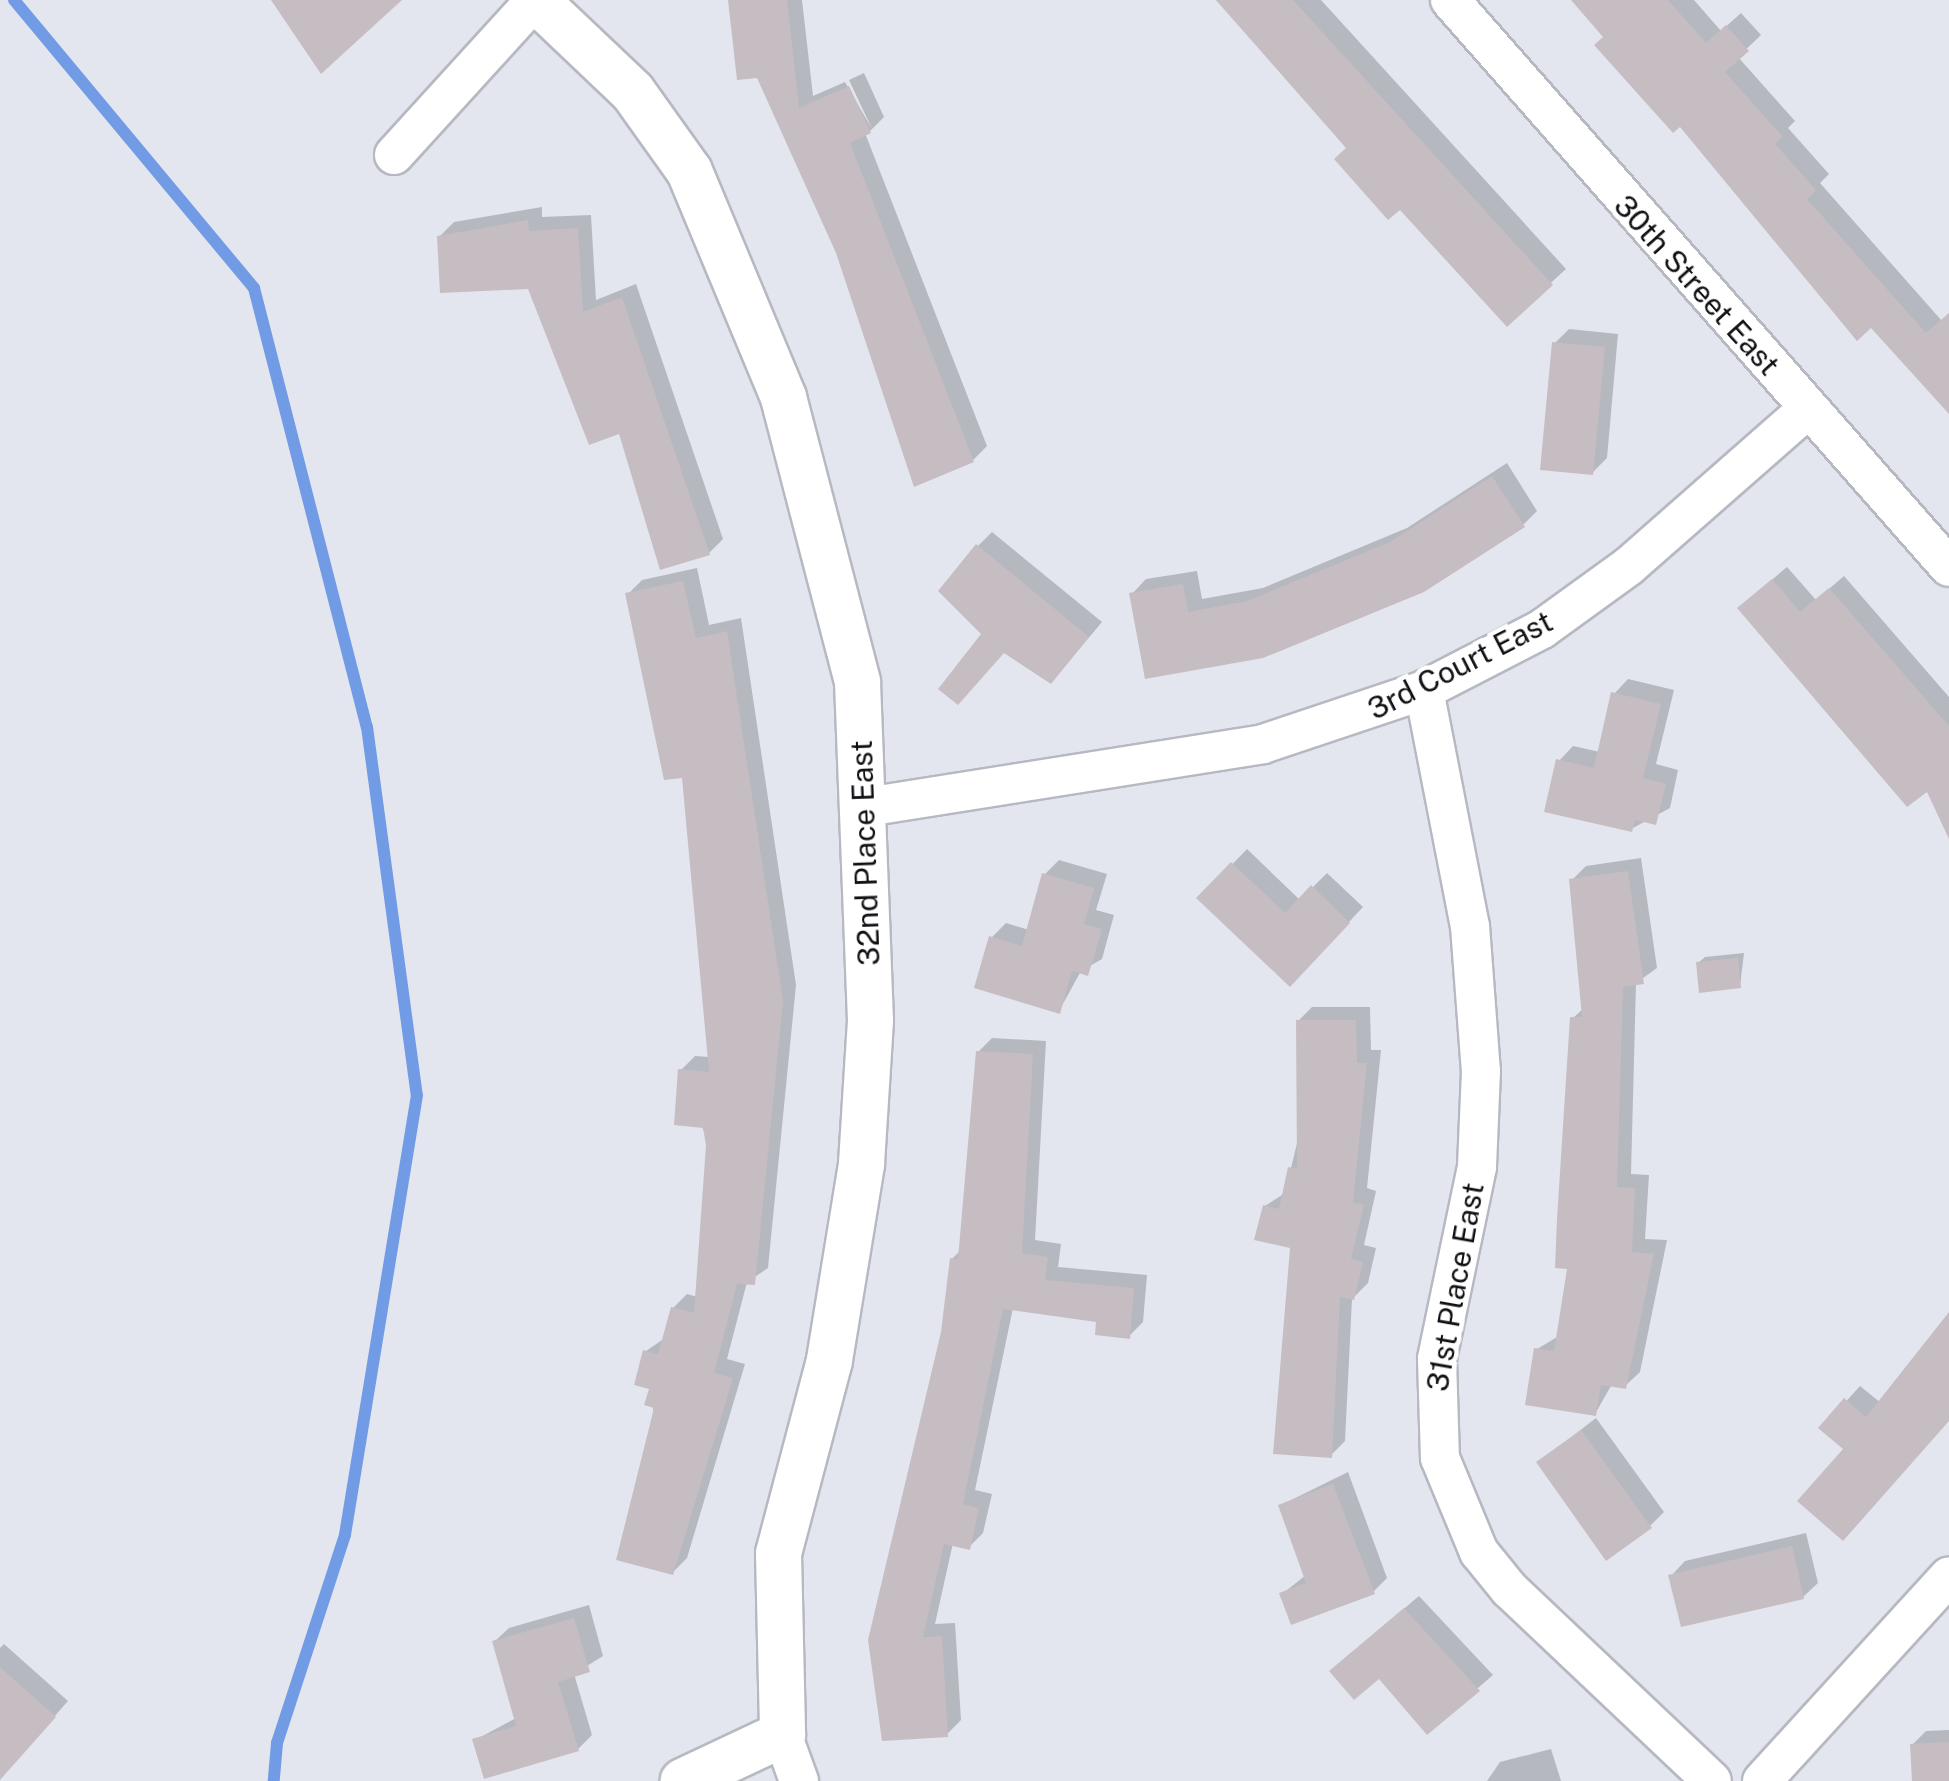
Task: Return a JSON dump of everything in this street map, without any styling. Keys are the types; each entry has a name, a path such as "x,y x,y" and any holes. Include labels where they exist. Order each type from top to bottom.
{"street":[{"path":"394,155 536,0"},
{"name":"32nd Place East","path":"536,0 662,128 730,260 783,396 839,586 866,807 870,1020 861,1164 830,1360 778,1552 782,1734 799,1781"},
{"name":"30th Street East","path":"1450,0 1949,567"},
{"name":"3rd Court East","path":"866,807 1263,744 1424,690 1542,629 1614,576 1808,409"},
{"name":"31st Place East","path":"1424,690 1467,907 1481,1071 1477,1168 1437,1359 1440,1458 1478,1552 1509,1589 1712,1781"},
{"path":"1762,1781 1949,1576"},
{"path":"682,1781 782,1734"}],"building":[{"path":"271,0 402,0 321,74"},
{"path":"728,0 787,0 799,108 849,86 871,133 850,143 974,462 914,487 836,253 757,78 737,80"},
{"path":"1216,0 1293,0 1553,285 1507,327 1400,210 1388,220 1334,159 1346,148"},
{"path":"1571,0 1668,0 1706,43 1726,25 1749,51 1725,72 1783,137 1775,144 1816,190 1807,199 1926,333 1949,313 1949,414 1871,328 1857,341 1680,127 1673,133 1594,45 1603,37"},
{"path":"528,220 529,231 578,228 583,312 622,297 710,555 660,570 619,434 589,445 528,289 440,293 437,236"},
{"path":"1552,342 1605,347 1593,475 1540,470"},
{"path":"1492,476 1525,527 1424,592 1263,658 1145,679 1129,593 1183,584 1188,612 1247,601 1390,542"},
{"path":"976,544 1089,637 1051,684 1004,653 958,705 938,689 981,634 938,591"},
{"path":"1772,579 1800,612 1829,588 1949,726 1949,839 1927,792 1907,807 1737,608"},
{"path":"683,581 696,638 727,631 783,1001 755,1285 737,1284 714,1373 733,1378 673,1575 616,1560 654,1408 644,1405 649,1389 634,1385 643,1350 658,1354 671,1307 694,1313 706,1145 703,1128 674,1125 678,1069 709,1072 682,778 664,780 625,593"},
{"path":"1611,692 1661,704 1643,778 1666,784 1656,825 1635,820 1632,832 1544,812 1556,759 1594,768"},
{"path":"1231,862 1285,913 1311,885 1350,923 1290,987 1196,898"},
{"path":"1628,871 1644,984 1623,987 1617,1187 1635,1188 1632,1252 1654,1254 1626,1389 1601,1385 1596,1416 1525,1405 1534,1348 1554,1351 1567,1269 1555,1268 1557,1219 1570,1017 1582,1017 1569,879"},
{"path":"1042,873 1094,888 1084,924 1102,929 1088,976 1072,971 1060,1014 974,988 989,936 1022,946"},
{"path":"1738,958 1741,988 1699,993 1696,962"},
{"path":"1296,1020 1356,1020 1357,1063 1367,1063 1353,1202 1364,1205 1351,1259 1363,1262 1354,1300 1340,1297 1332,1458 1273,1454 1290,1248 1254,1240 1263,1205 1279,1209 1288,1167 1297,1169"},
{"path":"976,1051 1033,1054 1022,1253 1048,1257 1045,1280 1134,1288 1130,1339 1095,1335 1096,1322 1003,1309 963,1504 979,1508 970,1550 944,1544 923,1637 942,1636 948,1737 882,1741 868,1640 941,1332 950,1258 958,1259"},
{"path":"1949,1312 1949,1421 1843,1541 1797,1501 1843,1449 1818,1428 1844,1398 1866,1417"},
{"path":"1581,1430 1652,1528 1606,1561 1536,1462"},
{"path":"1333,1484 1375,1594 1291,1625 1279,1593 1306,1583 1278,1505"},
{"path":"1792,1546 1804,1599 1681,1627 1668,1575"},
{"path":"1404,1608 1480,1691 1427,1735 1379,1679 1354,1700 1329,1671"},
{"path":"574,1618 590,1672 558,1682 579,1751 484,1779 472,1739 516,1726 492,1641"},
{"path":"0,1667 56,1717 0,1780"},
{"path":"1949,1742 1949,1781 1912,1781 1910,1744"}],"waterway":[{"path":"14,0 254,288 367,727 417,1095 345,1535 277,1743 274,1781"}]}
